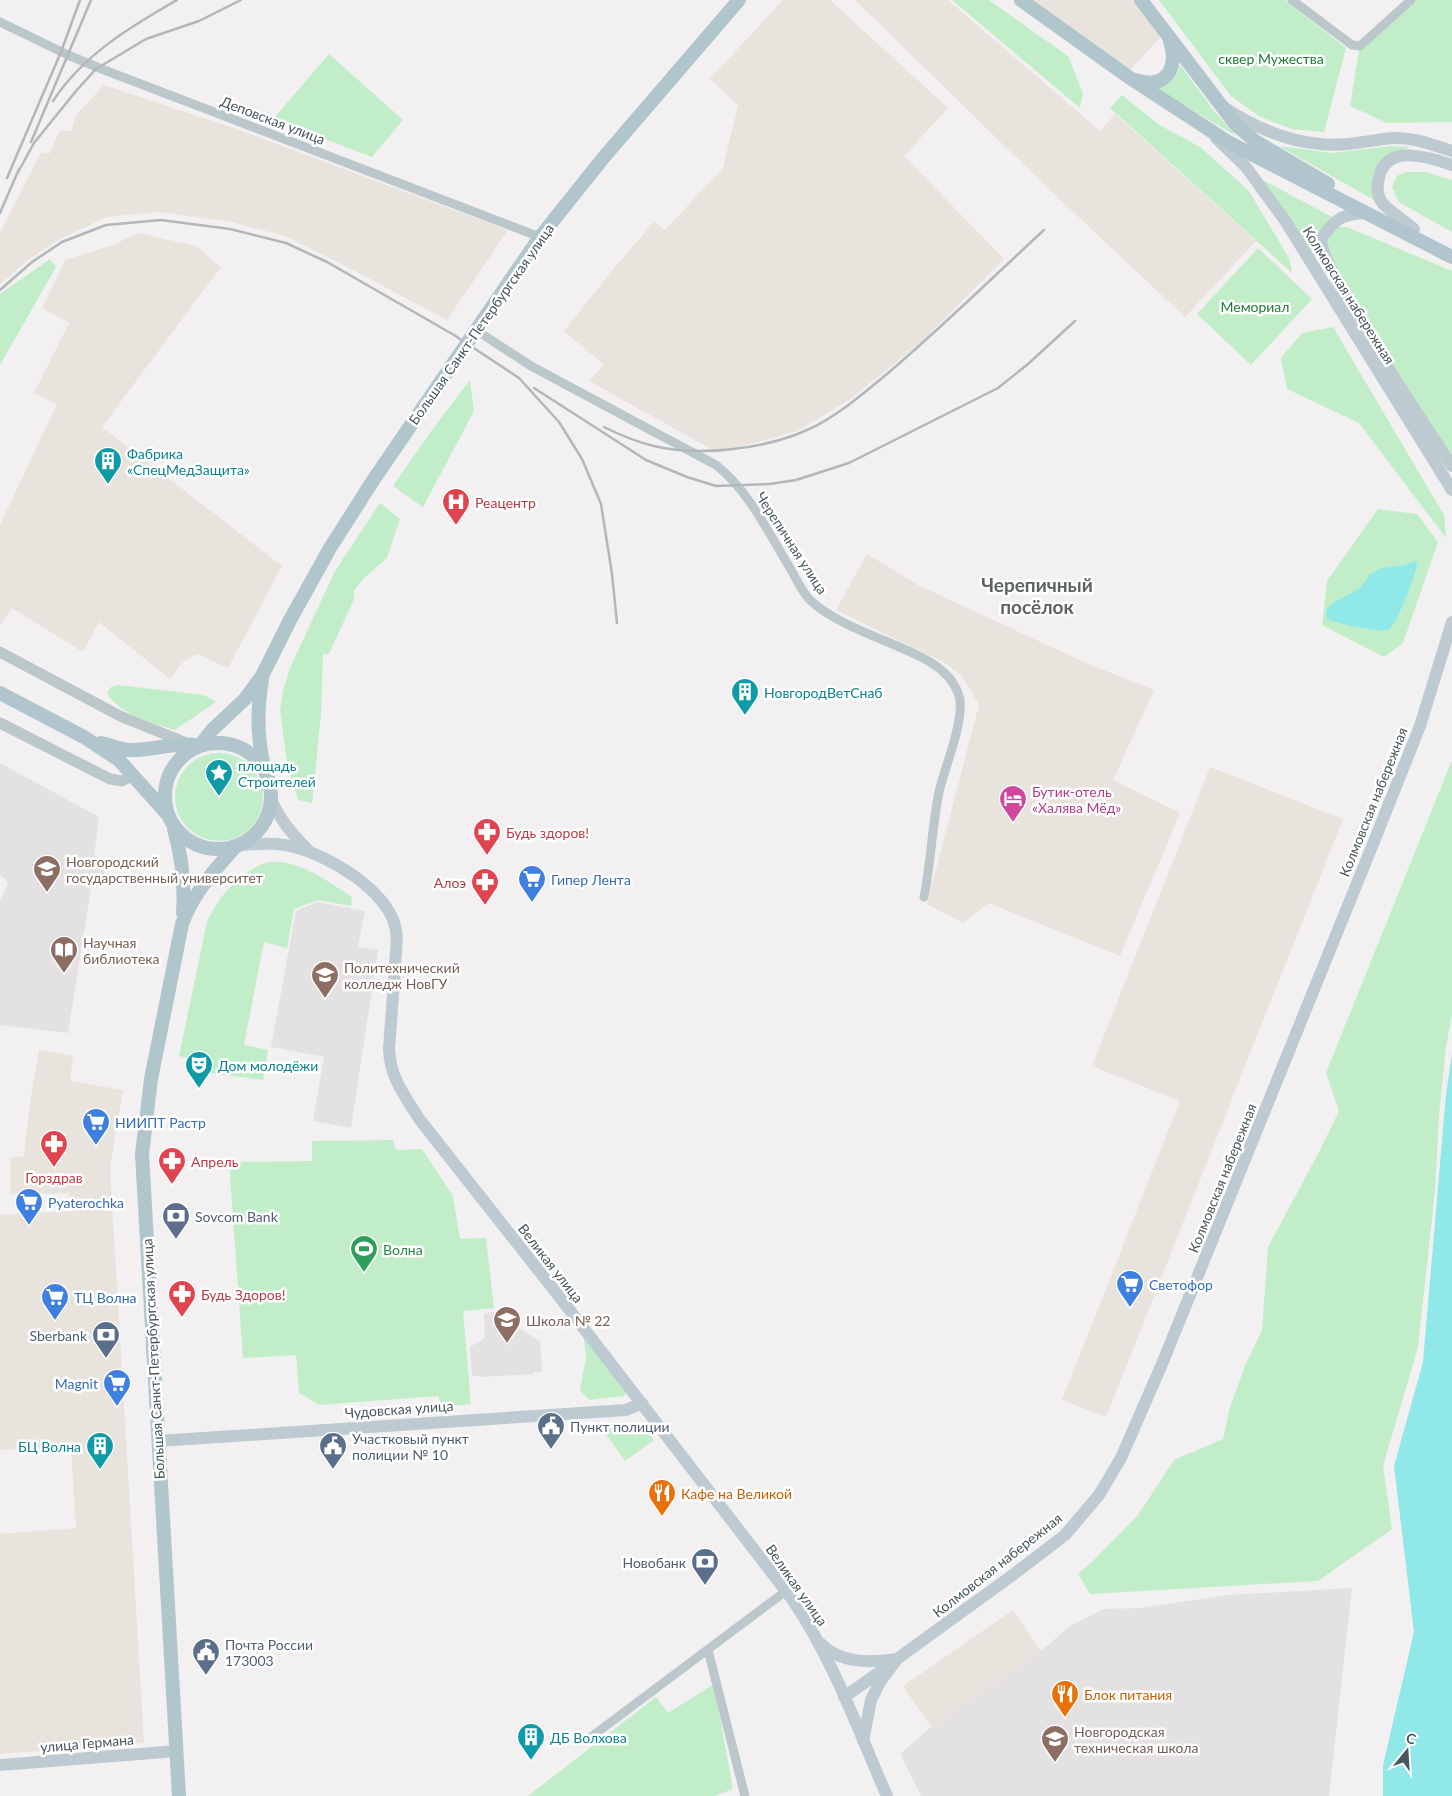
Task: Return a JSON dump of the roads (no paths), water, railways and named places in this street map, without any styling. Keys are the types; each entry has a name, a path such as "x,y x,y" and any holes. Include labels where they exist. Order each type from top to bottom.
{"main road":[{"name":"Большая Санкт-Петербургская улица","path":"196,744 246,699 262,676 294,612 330,548 540,237 604,157 739,0"},
{"path":"1021,0 1130,78 1205,128 1253,156 1452,257"},
{"path":"1141,0 1218,103 1236,125 1255,141 1306,172 1452,248"},
{"path":"1130,78 1149,83 1166,77 1172,69 1174,58 1168,36"},
{"path":"1218,103 1248,123 1288,139 1321,144 1357,144 1393,138 1415,139 1452,151"},
{"name":"Колмовская набережная","path":"1205,128 1246,167 1275,206 1452,490"},
{"path":"1414,229 1381,201 1377,187 1379,176 1392,159 1403,156 1416,155 1452,165"},
{"name":"Колмовская набережная","path":"1364,213 1350,213 1333,223 1322,238 1322,249 1339,288 1452,466"},
{"name":"Колмовская набережная","path":"844,1697 1018,1572 1065,1535 1099,1495 1116,1468 1162,1364 1379,830 1420,726 1452,622"},
{"name":"Большая Санкт-Петербургская улица","path":"262,676 258,725 265,771"},
{"path":"0,693 84,737 119,760 186,838 204,848 216,850 238,846 272,844 292,846 310,852"},
{"path":"84,737 128,750 167,745 225,742 237,745 254,756 265,771 270,789 269,811 260,830 253,837 238,846"},
{"path":"172,821 167,810 166,794 170,775 180,758 196,744"},
{"path":"271,799 289,832 310,852"},
{"name":"Большая Санкт-Петербургская улица","path":"172,821 182,864 184,892 182,924 151,1079 142,1154 180,1796"},
{"name":"Большая Санкт-Петербургская улица","path":"182,924 190,904 200,888 238,846"},
{"name":"Великая улица","path":"310,852 350,873 367,886 380,899 392,917 397,937 389,1062 392,1074 403,1093 420,1120 786,1590 815,1636 887,1796"},
{"name":"Чудовская улица","path":"158,1441 626,1410 642,1403"},
{"path":"815,1636 825,1648 841,1657 867,1662 897,1659"},
{"path":"863,1741 874,1692 886,1672 897,1659"},
{"name":"улица Германа","path":"0,1765 177,1751"}],"street":[{"path":"1292,0 1352,45 1360,46 1410,0"},
{"name":"Деповская улица","path":"0,22 99,68 540,237"},
{"name":"Черепичная улица","path":"476,330 531,366 716,465 730,476 750,502 809,599 825,613 926,660 945,672 951,680 960,701 959,713 940,791 924,897"},
{"path":"0,652 90,701 136,723 196,744"},
{"path":"0,723 110,779 122,781 133,774"},
{"path":"587,1740 786,1590"},
{"path":"708,1650 745,1796"}],"water":[{"path":"1414,561 1417,563 1410,588 1396,620 1388,630 1358,627 1327,619 1326,611 1330,605 1360,588 1370,574 1382,568 1405,565"},
{"path":"1452,1054 1452,1796 1383,1796 1383,1765 1414,1632 1394,1466 1423,1362 1446,1094"}],"railway":[{"path":"7,178 61,52 80,0"},
{"path":"31,142 91,0"},
{"path":"53,101 78,70 93,56 125,32 177,0"},
{"path":"16,176 34,143 96,69 146,39 199,21 241,0"},
{"path":"0,213 19,169"},
{"path":"0,290 32,262 62,242 106,225 161,220 230,229 286,243 327,262 454,335 519,378 559,422 582,459 601,504 612,574 617,623"},
{"path":"604,427 648,444 691,451 711,451 752,446 790,437 807,430 839,412 887,374 1044,230"},
{"path":"534,388 646,460 687,477 716,486 770,484 796,480 849,463 998,388 1028,364 1075,321"}],"place":[{"name":"Фабрика «СпецМедЗащита»","path":"108,485"},
{"name":"Реацентр","path":"456,526"},
{"name":"НовгородВетСнаб","path":"745,716"},
{"name":"площадь Строителей","path":"219,797"},
{"name":"Бутик-отель «Халява Мёд»","path":"1013,823"},
{"name":"Будь здоров!","path":"487,856"},
{"name":"Новгородский государственный университет","path":"47,893"},
{"name":"Гипер Лента","path":"532,903"},
{"name":"Алоэ","path":"485,906"},
{"name":"Научная библиотека","path":"64,974"},
{"name":"Политехнический колледж НовГУ","path":"325,999"},
{"name":"Дом молодёжи","path":"199,1089"},
{"name":"НИИПТ Растр","path":"96,1146"},
{"name":"Горздрав","path":"54,1168"},
{"name":"Апрель","path":"172,1185"},
{"name":"Pyaterochka","path":"29,1226"},
{"name":"Sovcom Bank","path":"176,1240"},
{"name":"Волна","path":"364,1273"},
{"name":"Светофор","path":"1130,1308"},
{"name":"Будь Здоров!","path":"182,1318"},
{"name":"ТЦ Волна","path":"55,1321"},
{"name":"Школа № 22","path":"507,1344"},
{"name":"Sberbank","path":"106,1359"},
{"name":"Magnit","path":"117,1407"},
{"name":"Пункт полиции","path":"551,1450"},
{"name":"БЦ Волна","path":"100,1470"},
{"name":"Участковый пункт полиции № 10","path":"333,1470"},
{"name":"Кафе на Великой","path":"662,1517"},
{"name":"Новобанк","path":"705,1586"},
{"name":"Почта России 173003","path":"206,1676"},
{"name":"Блок питания","path":"1065,1718"},
{"name":"ДБ Волхова","path":"531,1761"},
{"name":"Новгородская техническая школа","path":"1055,1763"}],"district":[{"name":"Черепичный посёлок","path":"1037,595"}],"park label":[{"name":"сквер Мужества","path":"1271,58"},
{"name":"Мемориал","path":"1255,306"}]}
